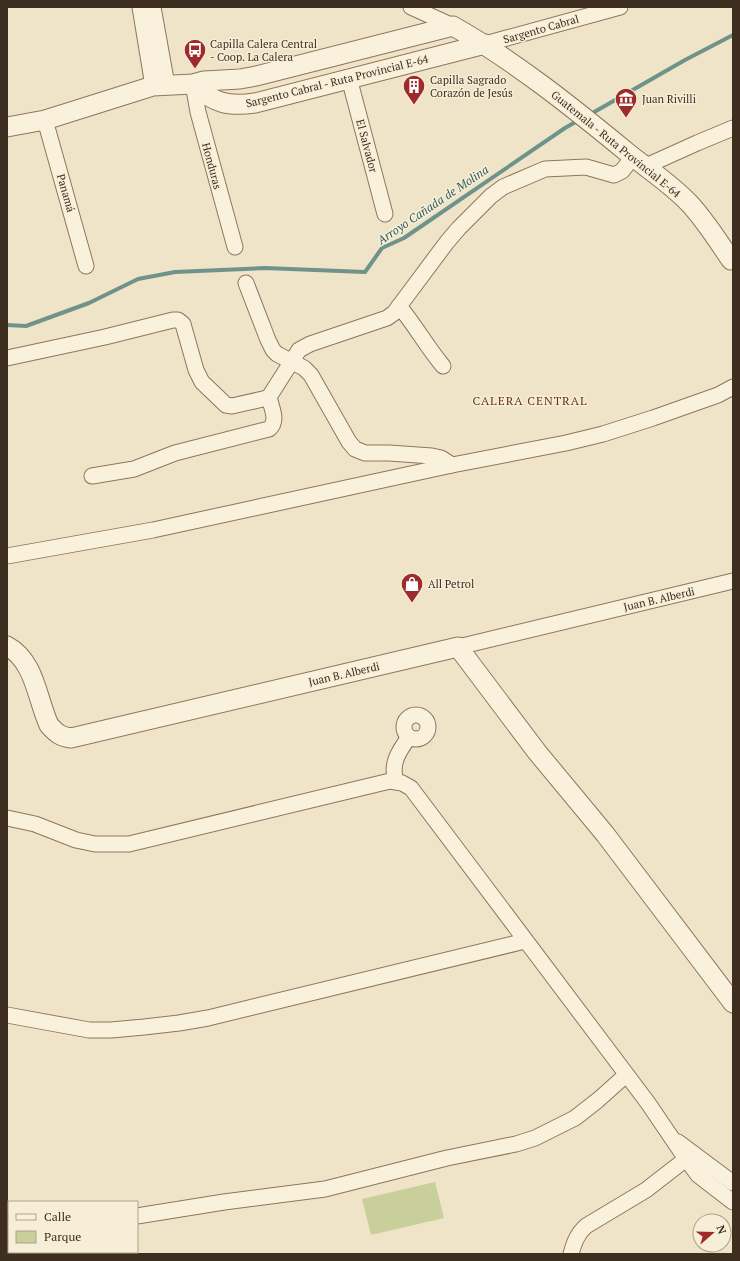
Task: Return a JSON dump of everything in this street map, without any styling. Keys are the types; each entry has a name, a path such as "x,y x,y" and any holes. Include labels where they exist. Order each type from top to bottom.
{"street":[{"path":"140,7 160,85"},
{"path":"154,7 160,85"},
{"path":"411,7 453,26"},
{"name":"Sargento Cabral","path":"485,44 620,7"},
{"path":"7,127 45,120 160,85 193,84 204,81 240,79 256,76 453,26"},
{"name":"Guatemala - Ruta Provincial E-64","path":"453,26 485,44 568,104 689,203 732,261"},
{"name":"Sargento Cabral - Ruta Provincial E-64","path":"193,84 204,94 228,104 240,105 255,103 485,44"},
{"name":"El Salvador","path":"349,78 385,214"},
{"name":"Honduras","path":"193,84 198,112 235,247"},
{"name":"Panamá","path":"45,120 86,266"},
{"path":"7,358 178,320 183,324 196,370 202,382 226,405 232,406 263,400 269,397 276,388 290,362 299,350 310,344 387,318 394,313 459,228 502,187 545,169 586,167 614,175 640,162 697,143 733,128"},
{"path":"246,283 273,350 290,362 304,368 311,375 348,442 355,449 365,453 432,456 441,458 452,465"},
{"path":"399,306 442,366"},
{"path":"7,556 153,530 452,465 566,443 603,434 653,418 718,395 733,387"},
{"path":"92,476 134,469 175,453 269,429 275,420 269,397"},
{"name":"Juan B. Alberdi","path":"7,646 21,657 28,668 49,725 56,733 63,737 71,738 733,581"},
{"path":"458,647 537,752 605,834 733,1003"},
{"path":"396,781 394,774 394,763 400,750 410,737"},
{"path":"7,818 35,824 76,840 95,844 129,844 390,781 402,783 411,788 648,1103 698,1175 733,1202"},
{"path":"7,1015 90,1030 111,1030 179,1023 216,1016 525,941"},
{"path":"138,1216 224,1202 325,1189 447,1158 516,1144 535,1138 575,1118 626,1075"},
{"path":"672,1138 733,1183"},
{"path":"571,1254 573,1244 579,1232 586,1226 646,1190 686,1159"}],"green space":[{"path":"435,1182 444,1218 371,1235 362,1199"}],"waterway":[{"name":"Arroyo Cañada de Molina","path":"589,115 685,60 733,35"},
{"name":"Arroyo Cañada de Molina","path":"7,325 26,326 89,303 138,279 175,272 265,268 365,272 382,248 404,238 579,120"}],"place":[{"name":"Capilla Calera Central - Coop. La Calera","path":"195,70"},
{"name":"Capilla Sagrado Corazón de Jesús","path":"414,106"},
{"name":"Juan Rivilli","path":"626,118"},
{"name":"All Petrol","path":"412,604"}],"district":[{"name":"CALERA CENTRAL","path":"530,401"}]}
